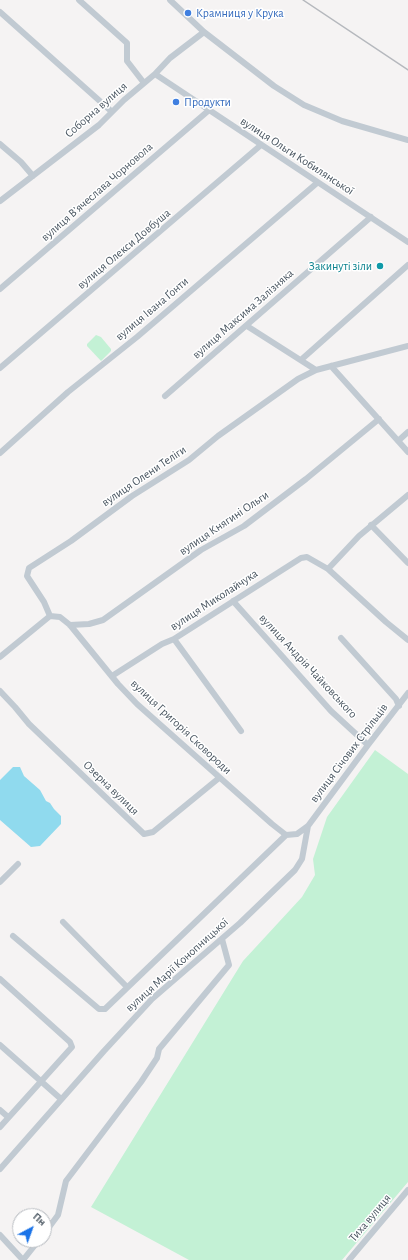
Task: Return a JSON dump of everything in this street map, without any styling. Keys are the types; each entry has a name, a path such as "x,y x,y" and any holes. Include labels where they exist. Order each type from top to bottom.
{"street":[{"path":"79,0 127,43 127,61 144,83"},
{"path":"170,0 204,32 274,86 304,106 342,121 408,140"},
{"path":"0,12 111,111"},
{"name":"Соборна вулиця","path":"0,201 98,125 111,111 155,74 170,58 204,32"},
{"name":"вулиця Ольги Кобилянської","path":"155,74 208,111 408,242"},
{"name":"вулиця Вʼячеслава Чорновола","path":"0,289 208,111"},
{"path":"0,144 22,163 33,176"},
{"name":"вулиця Олекси Довбуша","path":"0,368 261,146"},
{"name":"вулиця Івана Ґонти","path":"1,448 157,319 317,183"},
{"name":"вулиця Максима Залізняка","path":"165,396 371,217"},
{"path":"302,359 408,265"},
{"path":"247,326 302,359 316,370"},
{"name":"вулиця Олени Теліги","path":"49,616 46,606 27,576 29,568 132,496 189,460 210,441 298,379 316,370 408,346"},
{"path":"331,366 408,452"},
{"name":"вулиця Княгині Ольги","path":"70,625 89,624 103,620 201,550 244,526 306,479 379,419"},
{"path":"398,441 408,432"},
{"path":"328,569 359,536 408,494"},
{"path":"371,525 408,563"},
{"name":"вулиця Миколайчука","path":"112,676 162,644 174,639 301,558 307,557 328,569 408,640"},
{"name":"вулиця Андрія Чайковського","path":"233,601 331,711 368,744"},
{"path":"0,657 49,616"},
{"name":"вулиця Григорія Сковороди","path":"49,616 60,617 70,625 137,704 218,779 286,835"},
{"path":"341,638 396,699 399,706"},
{"path":"174,639 241,731"},
{"name":"Озерна вулиця","path":"0,691 29,724 144,834 153,832 218,779"},
{"name":"вулиця Січових Стрільців","path":"308,826 368,744 408,693"},
{"path":"13,936 100,1010 105,1009 286,835 297,834 308,826"},
{"name":"вулиця Марії Конопницької","path":"0,1169 61,1099 152,1000 222,939 295,870 302,859 308,826"},
{"path":"0,882 18,864"},
{"path":"63,922 127,987"},
{"path":"52,1224 58,1216 66,1181 141,1082 157,1058 159,1049 229,965 222,939"},
{"path":"0,979 72,1044 72,1047 0,1127"},
{"path":"0,1045 61,1099"},
{"path":"0,1110 8,1117"},
{"name":"Тиха вулиця","path":"349,1260 408,1190"},
{"path":"0,1235 23,1260 33,1248"}],"green space":[{"path":"96,335 101,337 111,349 111,351 101,361 87,346 87,344"},
{"path":"375,750 408,774 408,1182 342,1260 189,1260 91,1207 243,961 302,897 315,875 313,859 327,817"}],"water":[{"path":"13,767 20,767 24,776 40,790 46,801 50,803 61,816 61,824 40,846 31,847 0,820 0,780"}],"railway":[{"path":"303,0 408,70"}],"place":[{"name":"Крамниця у Крука","path":"188,13"},
{"name":"Продукти","path":"176,102"},
{"name":"Закинуті зіли","path":"380,266"}]}
